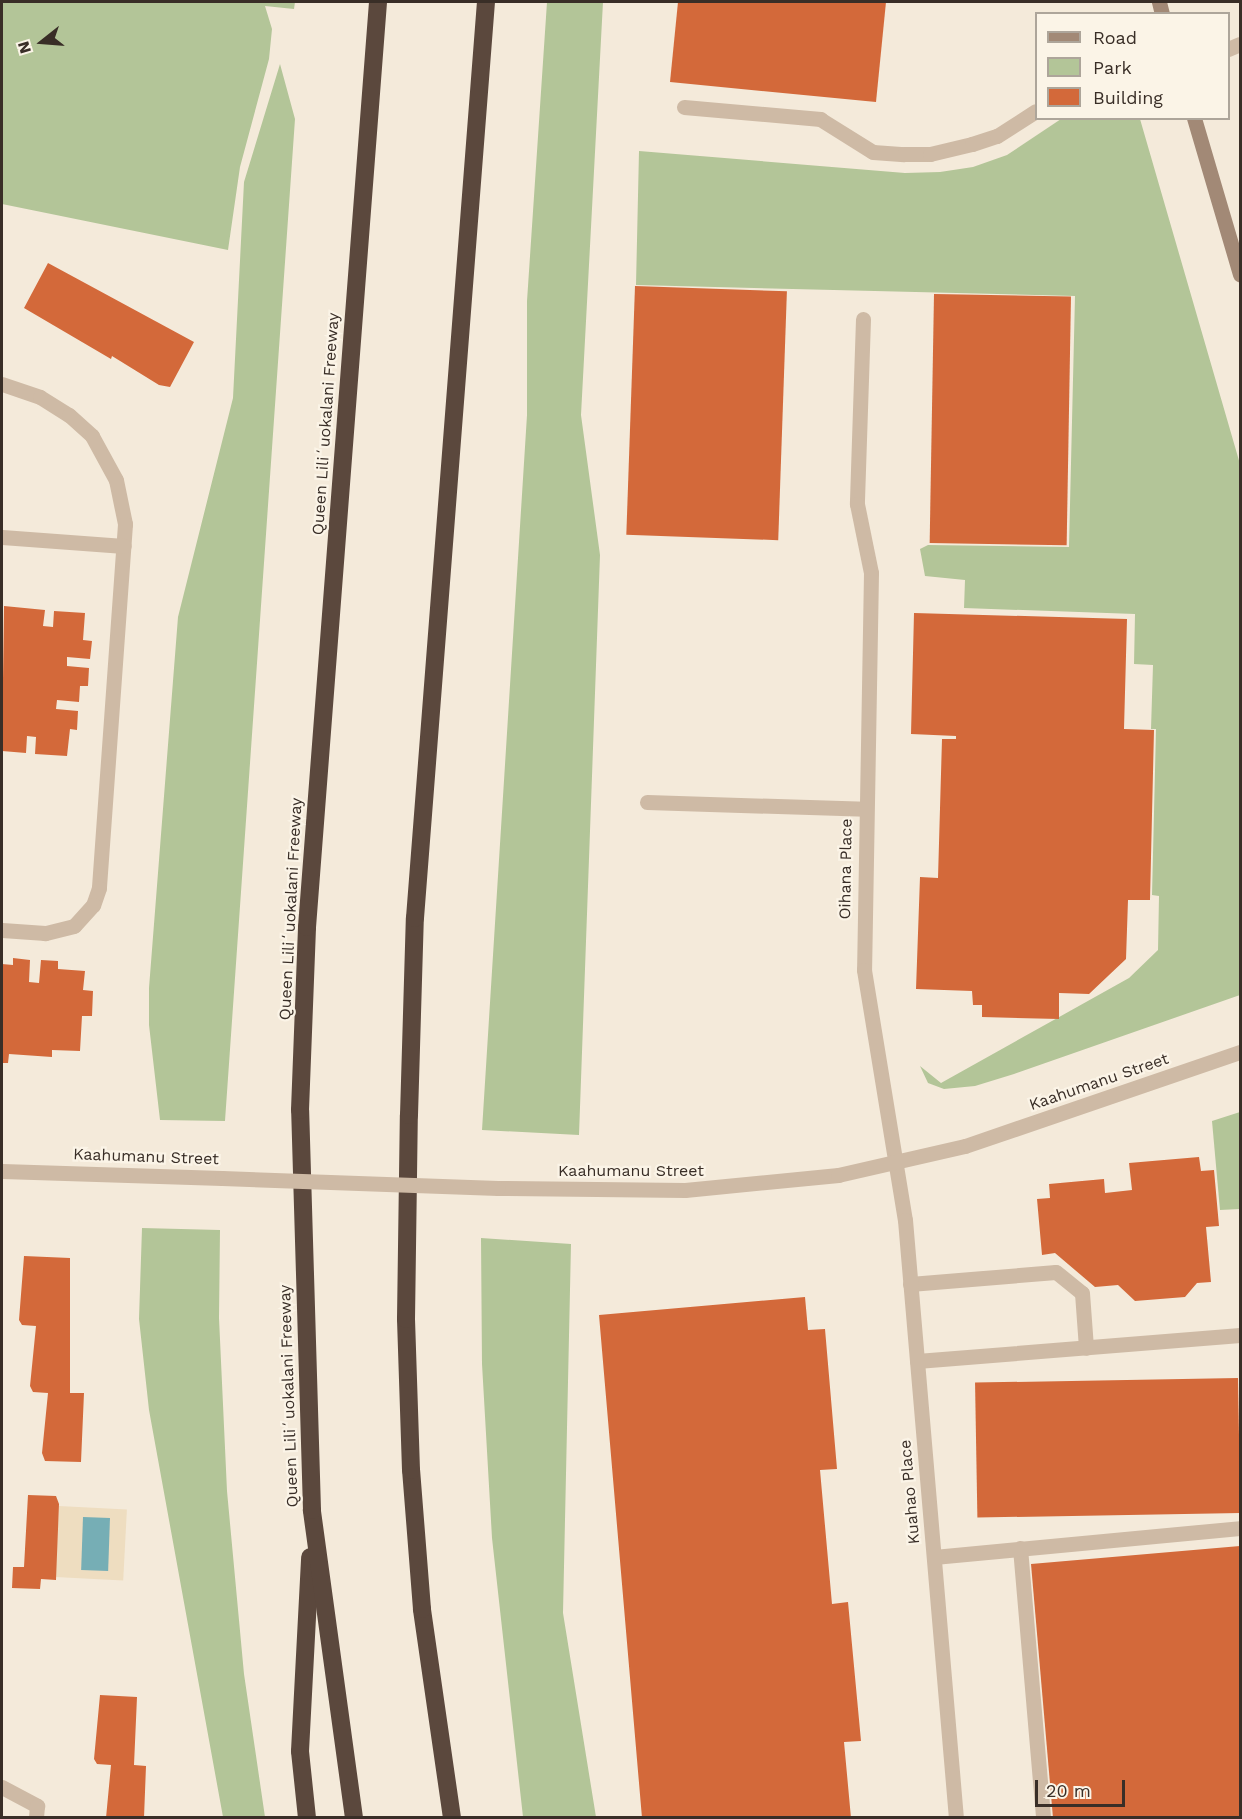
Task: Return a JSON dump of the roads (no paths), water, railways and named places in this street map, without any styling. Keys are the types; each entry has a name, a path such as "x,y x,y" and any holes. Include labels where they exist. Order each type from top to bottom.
{"highway":[{"name":"Queen Liliʻuokalani Freeway","path":"354,1818 312,1510 300,1110 307,927 378,2"},
{"path":"452,1818 422,1609 411,1470 406,1319 409,1115 416,918 486,2"},
{"path":"307,1818 300,1751 312,1510"}],"main road":[{"path":"1195,120 1240,274"}],"street":[{"path":"684,106 820,119 873,152 904,154 930,154 997,136 1035,112"},
{"name":"Oihana Place","path":"863,319 857,504 871,573 865,809 866,992 896,1164"},
{"path":"2,384 55,406 80,424 102,448 122,500 124,546 99,888 93,905 74,926 45,933 2,930"},
{"path":"2,537 124,546"},
{"path":"647,802 865,809"},
{"name":"Kaahumanu Street","path":"2,1171 498,1188 605,1190 744,1187 896,1164 996,1137 1240,1052"},
{"name":"Kuahao Place","path":"896,1164 910,1284 956,1818"},
{"path":"910,1284 1056,1272 1082,1293 1086,1348"},
{"path":"916,1361 1240,1335"},
{"path":"933,1557 1240,1528"},
{"path":"1020,1548 1043,1818"},
{"path":"2,1787 37,1806 36,1818"}],"water":[{"path":"83,1517 110,1518 108,1571 81,1570"}]}
